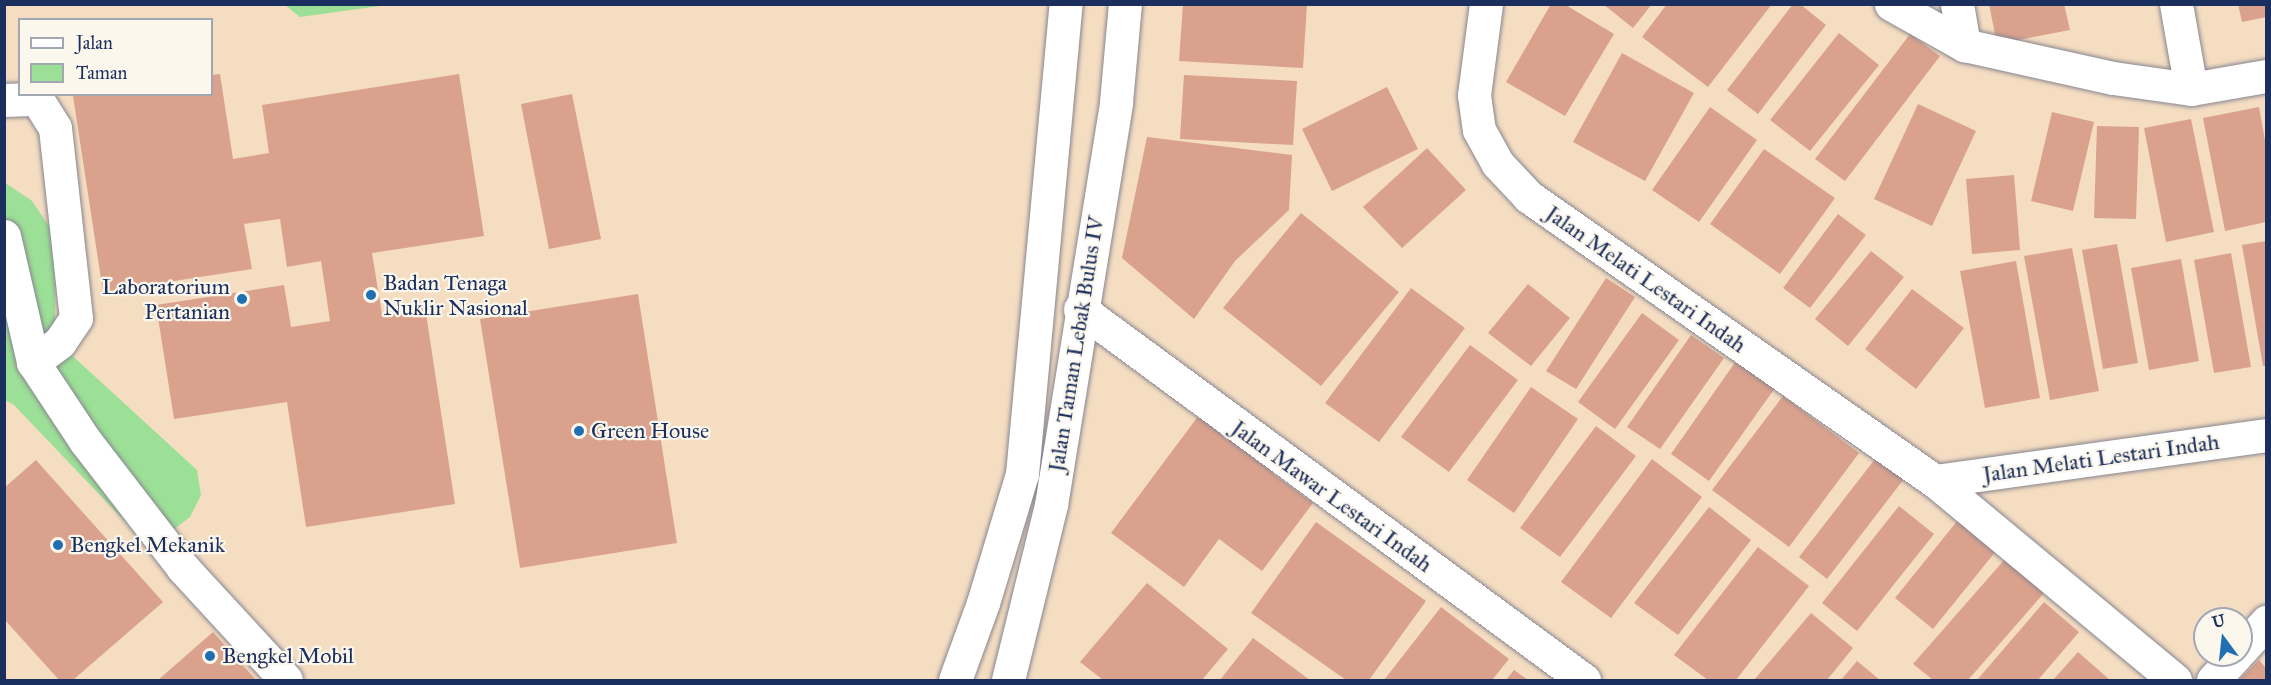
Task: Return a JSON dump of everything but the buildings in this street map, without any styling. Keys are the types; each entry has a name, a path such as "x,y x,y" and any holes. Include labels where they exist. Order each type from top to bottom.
{"street":[{"path":"955,681 983,603 1022,474 1066,4"},
{"name":"Jalan Taman Lebak Bulus IV","path":"1008,681 1051,505 1080,309 1116,102 1125,4"},
{"name":"Jalan Melati Lestari Indah","path":"1486,4 1474,95 1479,130 1497,163 1529,197 1935,481 2175,681"},
{"path":"1890,4 1964,45 2113,78 2191,89 2266,76"},
{"path":"1957,4 1964,45"},
{"path":"2176,4 2191,89"},
{"path":"4,100 37,99 55,128 76,318 71,330 33,362"},
{"path":"4,236 33,362 86,442 183,568 286,681"},
{"name":"Jalan Mawar Lestari Indah","path":"1080,309 1584,681"},
{"name":"Jalan Melati Lestari Indah","path":"1935,481 2266,435"},
{"path":"2253,637 2266,622"},
{"path":"2213,681 2225,667"}],"green space":[{"path":"285,5 387,5 300,17"},
{"path":"4,182 32,201 51,229 56,246 55,319 65,349 197,470 201,495 190,517 173,530 137,534 14,405 5,400"}],"place":[{"name":"Badan Tenaga Nuklir Nasional","path":"371,295"},
{"name":"Laboratorium Pertanian","path":"242,299"},
{"name":"Green House","path":"579,431"},
{"name":"Bengkel Mekanik","path":"58,545"},
{"name":"Bengkel Mobil","path":"210,656"}]}
